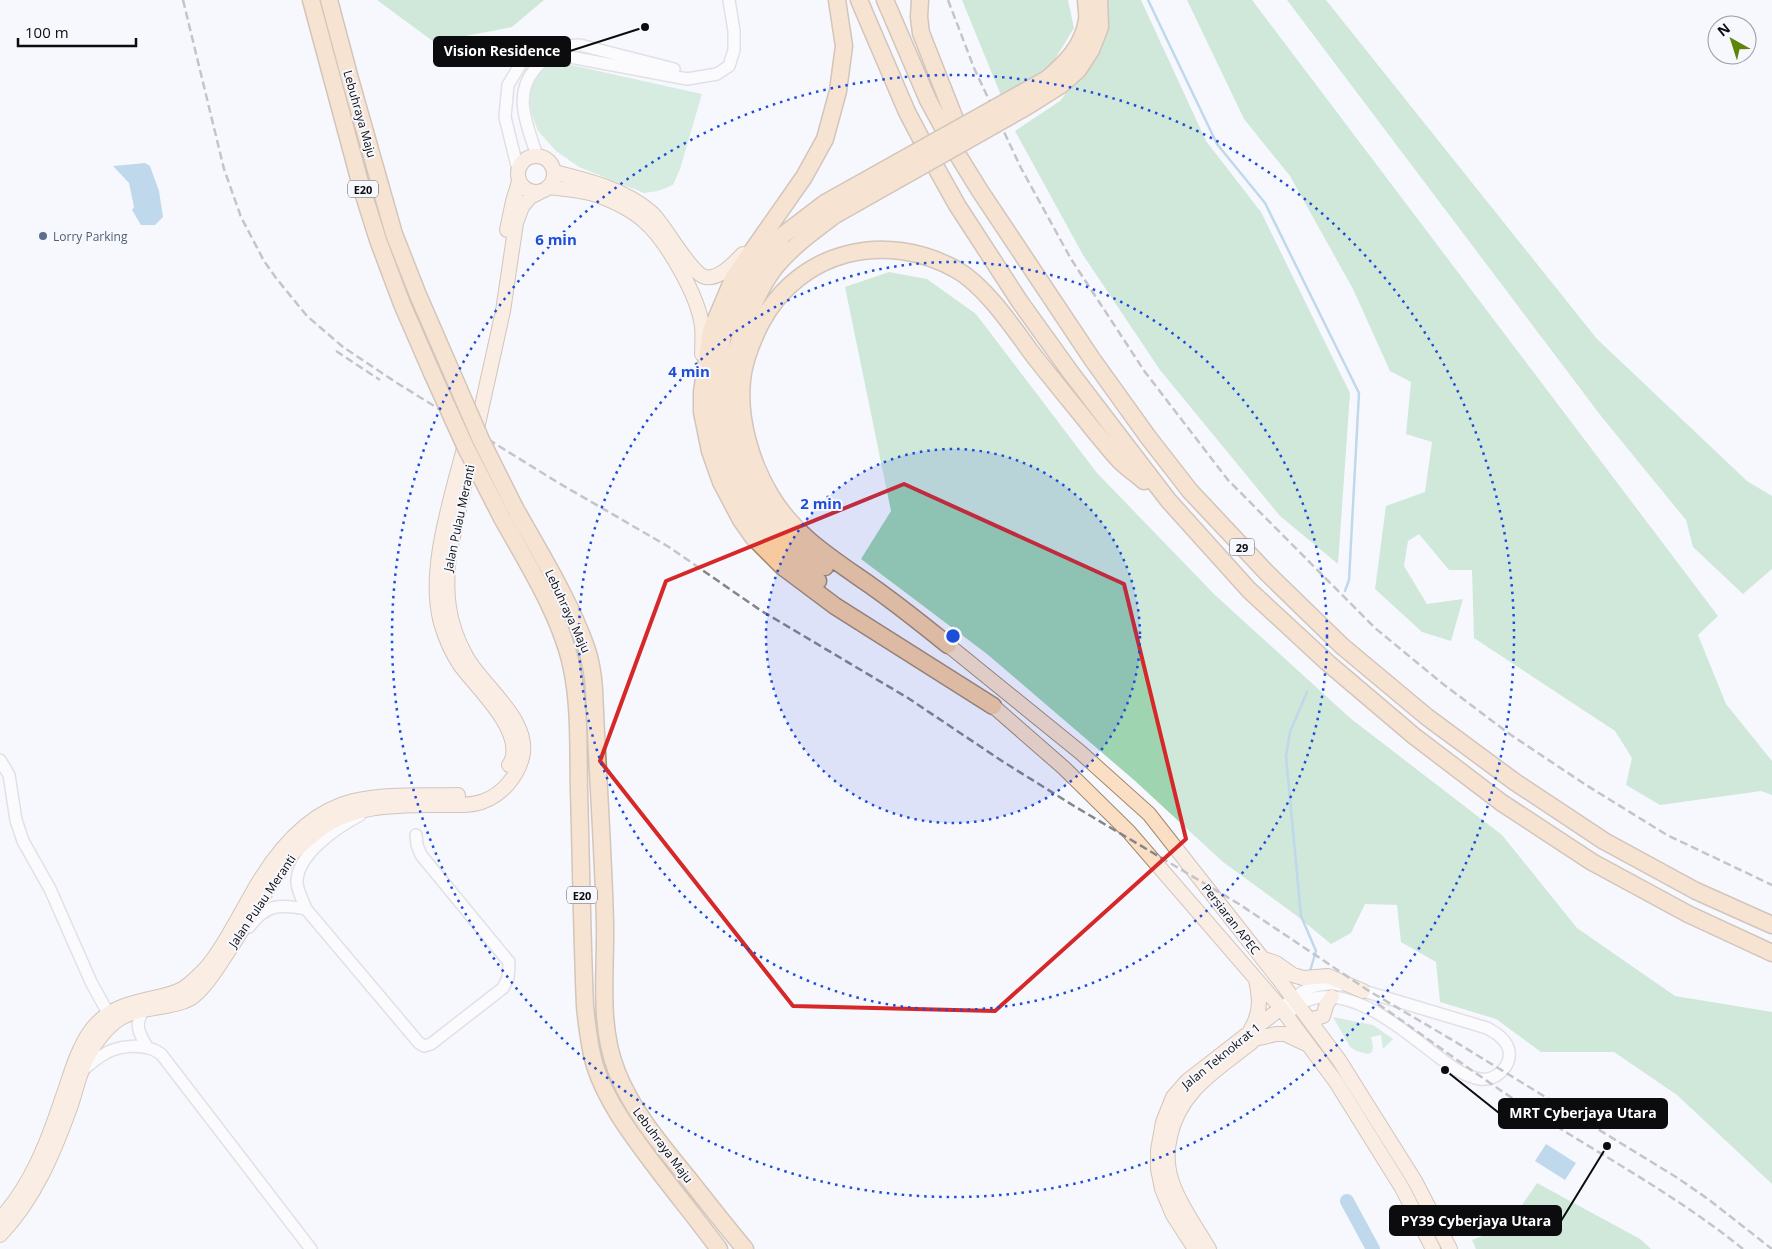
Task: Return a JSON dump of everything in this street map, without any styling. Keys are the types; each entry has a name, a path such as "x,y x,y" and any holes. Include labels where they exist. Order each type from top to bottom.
{"highway":[{"name":"Lebuhraya Maju","path":"311,0 361,186 378,240 399,296 466,448 550,606 572,668 576,694 578,739 585,1006 587,1030 596,1067 614,1108 623,1122 719,1249"},
{"name":"Lebuhraya Maju","path":"330,0 350,79 394,234 418,295 482,440 515,508 566,601 586,647 591,665 594,689 605,923 605,1024 612,1060 622,1086 636,1112 745,1249"},
{"path":"837,0 844,46 838,91 824,139 804,177 734,277 711,330 702,392 702,412 710,451 721,482 741,520 753,537 783,567 799,581 844,611 993,706"},
{"name":"29","path":"860,0 907,112 957,205 1020,302 1048,342 1168,500 1249,590 1321,657 1414,736 1494,798 1592,862 1688,914 1772,953"},
{"name":"29","path":"885,0 928,100 958,157 1092,359 1148,437 1190,491 1267,573 1342,646 1428,717 1515,782 1604,841 1696,891 1772,925"},
{"path":"920,0 918,16 920,33 968,153 1043,285"},
{"path":"948,644 910,624 805,553 783,532 760,502 744,467 736,443 730,407 731,378 735,354 758,293 777,266 830,209 1048,79 1067,61 1081,41 1087,20 1086,0"},
{"path":"993,706 905,641 812,577 789,557 762,529 750,511 732,476 722,448 716,401 717,372 723,335 746,284 782,235 1026,107 1062,84 1078,70 1091,50 1100,28 1099,0"},
{"path":"948,644 912,615 822,553 793,526 771,496 755,461 748,438 742,405 742,380 752,341 770,307 788,285 823,262 850,253 888,249 925,256 958,271 982,291 1003,315 1055,383 1120,461 1168,500"}],"main road":[{"path":"544,189 553,179 554,172 548,161 537,156 525,159 518,176 528,191 544,189 576,190 598,196 635,214 658,237 683,274 698,310 702,328 702,392"},
{"path":"554,172 601,185 641,204 667,230 692,267 705,277 723,272 732,266 769,226"},
{"name":"Jalan Pulau Meranti","path":"0,1219 19,1195 30,1175 51,1131 78,1054 89,1033 108,1013 133,1002 170,994 182,989 202,973 214,957 258,882 283,847 308,824 330,810 350,802 382,796 470,795 483,792 496,784 507,772 514,754 512,739 506,724 459,663 449,644 441,623 436,580 439,552 495,309 508,221 518,176"},
{"name":"Jalan Pulau Meranti","path":"0,1236 20,1213 42,1178 90,1052 106,1029 117,1020 132,1013 173,1005 193,997 211,978 292,853 324,825 354,812 404,805 472,804 486,801 514,778 523,756 522,739 515,720 467,658 459,642 448,606 446,580 449,555 503,311 516,223 522,207 530,197 544,189"},
{"name":"Persiaran APEC","path":"948,644 1080,752 1149,814 1309,1020 1343,1067 1415,1181 1450,1249"},
{"name":"Persiaran APEC","path":"993,706 1064,768 1129,832 1284,1011 1336,1082 1372,1139 1402,1188 1433,1249"},
{"path":"1261,958 1276,963 1303,978 1328,976 1363,991"},
{"path":"1255,978 1259,993 1258,1014 1252,1036 1285,1034 1307,1044"},
{"path":"1309,1020 1323,1016 1327,1003 1332,997"},
{"name":"Jalan Teknokrat 1","path":"1195,1249 1173,1215 1162,1189 1158,1169 1158,1150 1163,1122 1173,1097 1187,1080 1252,1036 1284,1011"},
{"name":"Jalan Teknokrat 1","path":"1209,1249 1172,1183 1167,1150 1170,1134 1175,1117 1195,1088 1252,1036"}],"street":[{"path":"537,156 526,121 522,94 528,76 540,62 550,58 565,56 687,79 717,74 729,66 734,50 734,30 729,0"},
{"path":"518,176 505,117 508,85 523,60 543,47 580,44 696,77"},
{"path":"0,760 9,775 16,820 23,841 50,889 91,982 108,1013"},
{"path":"373,808 331,834 304,860 299,871 297,883 306,909 424,1046 431,1044 503,988 508,978 509,962 421,854 417,845 416,835"},
{"path":"226,954 254,920 267,910 276,906 306,909"},
{"path":"1284,1011 1307,988 1330,983 1487,1028 1500,1036 1508,1046 1510,1054 1504,1069 1493,1077 1474,1078 1448,1064 1376,1013 1347,999 1332,997 1295,1002"},
{"path":"146,1009 140,1015 138,1024 146,1048"},
{"path":"82,1072 102,1055 116,1049 130,1046 155,1050 161,1054 311,1249"}],"highlighted area":[{"path":"904,484 1124,584 1186,839 995,1011 793,1006 600,761 666,581"}],"green space":[{"path":"377,0 544,0 512,27 434,42"},
{"path":"962,0 1068,0 1074,28 1049,69 1002,98"},
{"path":"1104,0 1141,0 1206,141 1261,212 1350,393 1338,564 1280,516 1160,370 1083,255 1015,131 1060,101 1090,63"},
{"path":"1187,0 1252,0 1718,616 1698,635 1726,704 1772,761 1772,795 1761,791 1660,805 1626,785 1632,758 1615,731 1474,638 1472,570 1449,570 1419,534 1408,541 1404,566 1427,604 1463,599 1451,641 1422,632 1375,589 1386,506 1425,492 1432,442 1406,434 1411,382 1390,371 1353,289 1290,176 1244,119"},
{"path":"1287,0 1326,0 1597,339 1747,481 1772,496 1772,569 1743,594 1693,547 1686,520 1601,416"},
{"path":"562,63 702,94 680,169 673,185 658,191 644,193 579,167 556,151 538,131 527,94 534,78 546,67"},
{"path":"889,272 927,279 976,314 1097,473 1215,595 1350,718 1502,835 1577,928 1675,996 1772,1012 1772,1184 1677,1095 1614,1052 1541,1052 1496,1019 1440,1002 1436,962 1401,942 1397,905 1365,904 1351,933 1331,944 1297,916 1223,862 1134,780 987,654 861,559 891,511 845,287"},
{"path":"1333,1017 1373,1025 1393,1039 1383,1049 1381,1035 1371,1037 1372,1052 1368,1054 1356,1051 1350,1047"},
{"path":"1537,1183 1640,1239 1651,1249 1476,1249 1472,1240 1508,1226"}],"water":[{"path":"145,163 150,166 159,191 163,217 155,225 141,225 132,210 134,207 129,183 113,166"},
{"path":"1546,1144 1576,1163 1565,1180 1535,1161"}],"waterway":[{"path":"1148,0 1217,144 1265,203 1359,393 1349,580 1345,591"},
{"path":"1307,692 1290,732 1286,756 1301,916 1316,951 1310,971"},
{"path":"1347,1201 1373,1249"}],"railway":[{"path":"183,0 224,169 241,217 264,261 276,278 307,316 343,347 397,383 557,482 669,547 760,610 908,698 1002,761 1074,806 1239,904 1369,991 1676,1177 1708,1199 1772,1249"},
{"path":"948,0 974,68 1021,168 1071,259 1145,372 1228,480 1375,628 1443,684 1511,735 1586,785 1667,835 1772,885"},
{"path":"336,351 380,380"},
{"path":"1378,1004 1499,1089 1669,1196 1743,1249"}],"place":[{"name":"Vision Residence","path":"645,27"},
{"name":"Lorry Parking","path":"43,236"},
{"name":"MRT Cyberjaya Utara","path":"1445,1070"},
{"name":"PY39 Cyberjaya Utara","path":"1607,1146"}]}
